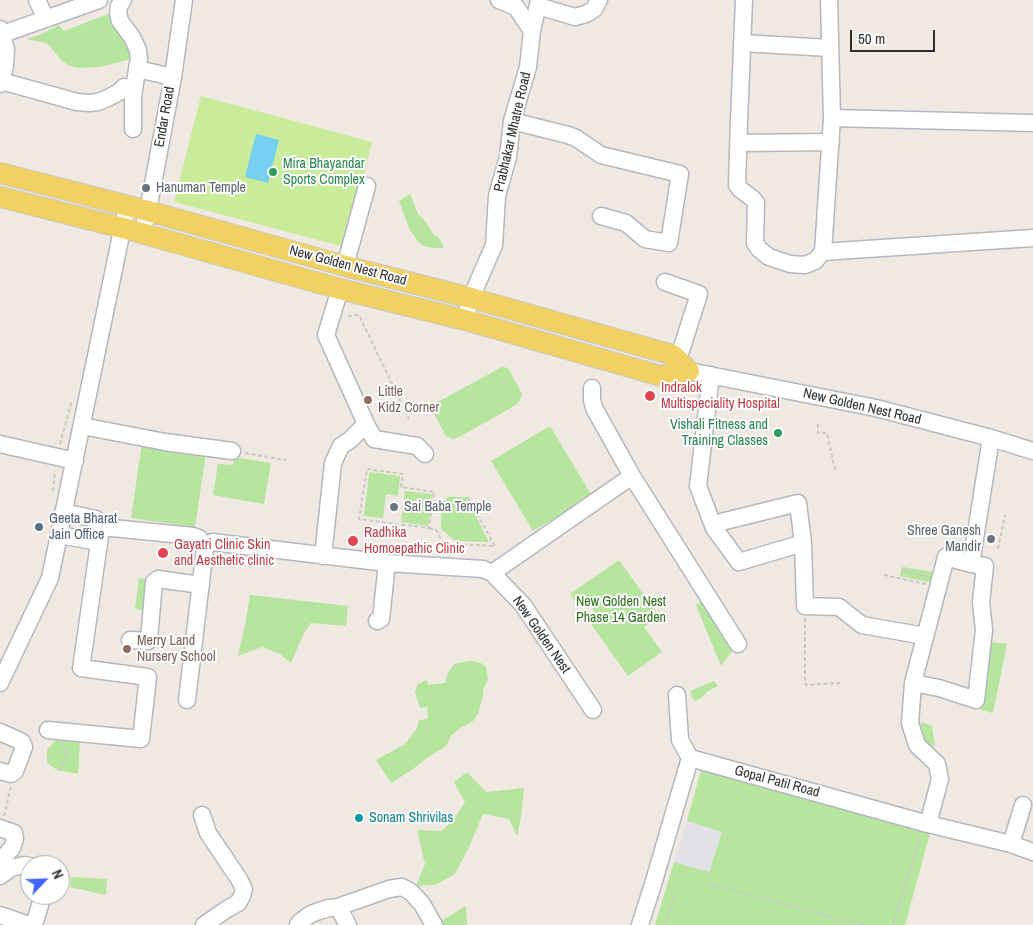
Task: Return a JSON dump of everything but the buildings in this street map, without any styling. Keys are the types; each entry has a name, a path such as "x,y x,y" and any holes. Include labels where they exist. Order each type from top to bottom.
{"main road":[{"name":"New Golden Nest Road","path":"0,174 148,211 345,266 471,298 673,355 683,366 661,376 465,320 340,289 122,228 0,197"}],"street":[{"path":"37,0 46,19"},
{"path":"99,0 1,33 6,49 5,66 0,82 78,102 89,103 108,98 124,87"},
{"path":"123,0 119,6 120,21 132,37 138,50 139,59 133,97 133,129"},
{"name":"Endar Road","path":"142,234 148,211 184,0"},
{"path":"500,0 516,7 532,31"},
{"path":"538,3 575,17 586,14 594,9 599,0"},
{"path":"744,0 737,185 756,203 755,243 760,249 769,257 790,264 805,265 815,261 823,252 832,118 829,0"},
{"name":"Prabhakar Mhatre Road","path":"465,320 471,298 494,245 497,196 508,157 512,122 528,67 532,31 538,3"},
{"path":"742,43 830,48"},
{"path":"137,69 172,77"},
{"path":"832,118 1033,123"},
{"path":"512,122 568,135 576,138 601,155 680,174 669,243 645,239 626,222 601,216"},
{"path":"738,143 831,142"},
{"path":"345,266 367,186"},
{"path":"0,683 5,658 50,578 127,206"},
{"path":"823,252 1033,238"},
{"path":"665,282 699,294 683,366"},
{"path":"340,289 326,335 366,424 374,439 417,446 425,454"},
{"name":"New Golden Nest Road","path":"683,366 711,375 876,408 1033,451"},
{"path":"711,375 698,486 714,528 738,562 803,543"},
{"path":"592,388 594,408 632,476 738,644"},
{"path":"323,556 333,463 341,446 366,424"},
{"path":"82,426 165,442 235,451"},
{"path":"971,564 991,438"},
{"path":"0,444 74,461"},
{"path":"101,531 193,536 206,543 387,563 482,570 492,573 632,476"},
{"path":"712,524 798,503 803,543 805,599 839,607 862,625 925,636"},
{"path":"55,735 141,739 148,677 81,665 101,531 96,519 63,512"},
{"path":"59,535 93,541 101,531"},
{"path":"190,696 206,543"},
{"path":"913,683 939,688 976,700 984,630 981,602 986,566 946,557 934,581 925,636 913,683 910,723 917,745 937,764 940,780 925,827"},
{"path":"377,621 381,619 387,563"},
{"name":"New Golden Nest","path":"492,573 523,604 594,710"},
{"path":"130,640 148,641 154,582 158,579 201,585"},
{"path":"640,925 690,758 680,740 677,696"},
{"path":"0,732 22,742 24,747 15,771 3,776"},
{"name":"Gopal Patil Road","path":"690,758 925,827 1011,844 1033,852"},
{"path":"1011,844 1023,805"},
{"path":"202,815 208,833 244,889 238,903 204,925"},
{"path":"0,861 12,848 15,839 14,833 2,822"},
{"path":"0,876 10,868 20,866"},
{"path":"298,925 319,910 338,907 389,889 402,887 411,892 422,904 434,925"},
{"path":"34,925 40,905"},
{"path":"338,907 348,925"},
{"path":"0,915 29,925"}],"path":[{"path":"348,316 359,315 409,419"},
{"path":"818,424 818,434 827,433 835,470"},
{"path":"235,451 286,460"},
{"path":"429,528 434,492 401,488 403,474 367,469 359,519 436,530 444,548 445,558"},
{"path":"444,548 457,544 495,546 467,496"},
{"path":"998,549 1004,515"},
{"path":"923,575 924,571"},
{"path":"901,572 923,575 934,581"},
{"path":"884,575 934,581"},
{"path":"805,599 806,685 840,683"},
{"path":"55,735 66,756 60,770"},
{"path":"2,822 12,784 3,776"},
{"path":"893,925 925,827"},
{"path":"709,884 864,925"},
{"path":"665,925 675,894"}],"shaded area":[{"path":"687,821 722,832 709,872 674,862"}],"green space":[{"path":"124,8 131,59 100,67 78,68 62,61 47,43 26,39 59,25 64,31"},
{"name":"Mira Bhayandar Sports Complex","path":"201,96 372,142 345,247 174,202"},
{"path":"410,194 418,214 434,235 439,238 443,248 424,246 418,242 409,228 399,201"},
{"path":"502,367 508,368 522,394 516,405 459,437 453,439 446,436 432,410 434,404"},
{"path":"550,426 592,496 533,531 491,461"},
{"path":"142,443 206,453 195,527 131,518"},
{"path":"234,457 271,463 264,504 213,495 218,464 233,465"},
{"path":"369,472 400,476 398,496 386,494 383,518 364,516"},
{"path":"405,491 432,494 428,526 401,522"},
{"path":"448,497 466,497 489,542 455,541 441,529 441,505"},
{"name":"New Golden Nest Phase 14 Garden","path":"619,560 659,616 644,627 662,652 628,676 586,617 594,611 586,599 578,605 570,594"},
{"path":"902,567 934,572 933,583 900,576"},
{"path":"139,578 161,581 157,612 135,609"},
{"path":"250,595 348,606 346,626 311,623 304,633 291,663 280,654 262,647 238,656"},
{"path":"704,600 734,649 721,666 696,605"},
{"path":"991,642 1007,644 993,713 980,710"},
{"path":"469,661 483,664 486,667 488,679 483,690 478,714 474,720 451,736 446,746 391,783 376,760 405,744 417,728 419,720 428,719 427,707 420,708 416,695 415,691 418,684 427,680 428,685 445,683 448,673 454,664"},
{"path":"714,681 718,686 694,701 690,691"},
{"path":"921,722 932,726 935,746 923,742"},
{"path":"68,738 80,739 78,774 57,770 47,763 47,750 55,741"},
{"path":"701,770 930,833 905,925 655,925 674,862 709,872 722,832 687,821"},
{"path":"467,772 486,792 524,788 517,836 509,819 483,814 455,874 435,885 416,886 425,864 417,830 442,831 456,816 465,802 454,782"},
{"path":"71,877 107,879 106,895 70,887"},
{"path":"466,906 467,925 442,925 441,921"}],"water":[{"path":"256,134 279,140 268,183 245,177"}],"place":[{"name":"Mira Bhayandar Sports Complex","path":"273,172"},
{"name":"Hanuman Temple","path":"146,188"},
{"name":"Indralok Multispeciality Hospital","path":"650,396"},
{"name":"Little Kidz Corner","path":"368,400"},
{"name":"Vishali Fitness and Training Classes","path":"778,433"},
{"name":"Sai Baba Temple","path":"394,507"},
{"name":"Geeta Bharat Jain Office","path":"39,527"},
{"name":"Shree Ganesh Mandir","path":"991,539"},
{"name":"Radhika Homoepathic Clinic","path":"353,541"},
{"name":"Gayatri Clinic Skin and Aesthetic clinic","path":"163,553"},
{"name":"Merry Land Nursery School","path":"127,649"},
{"name":"Sonam Shrivilas","path":"359,818"}]}
